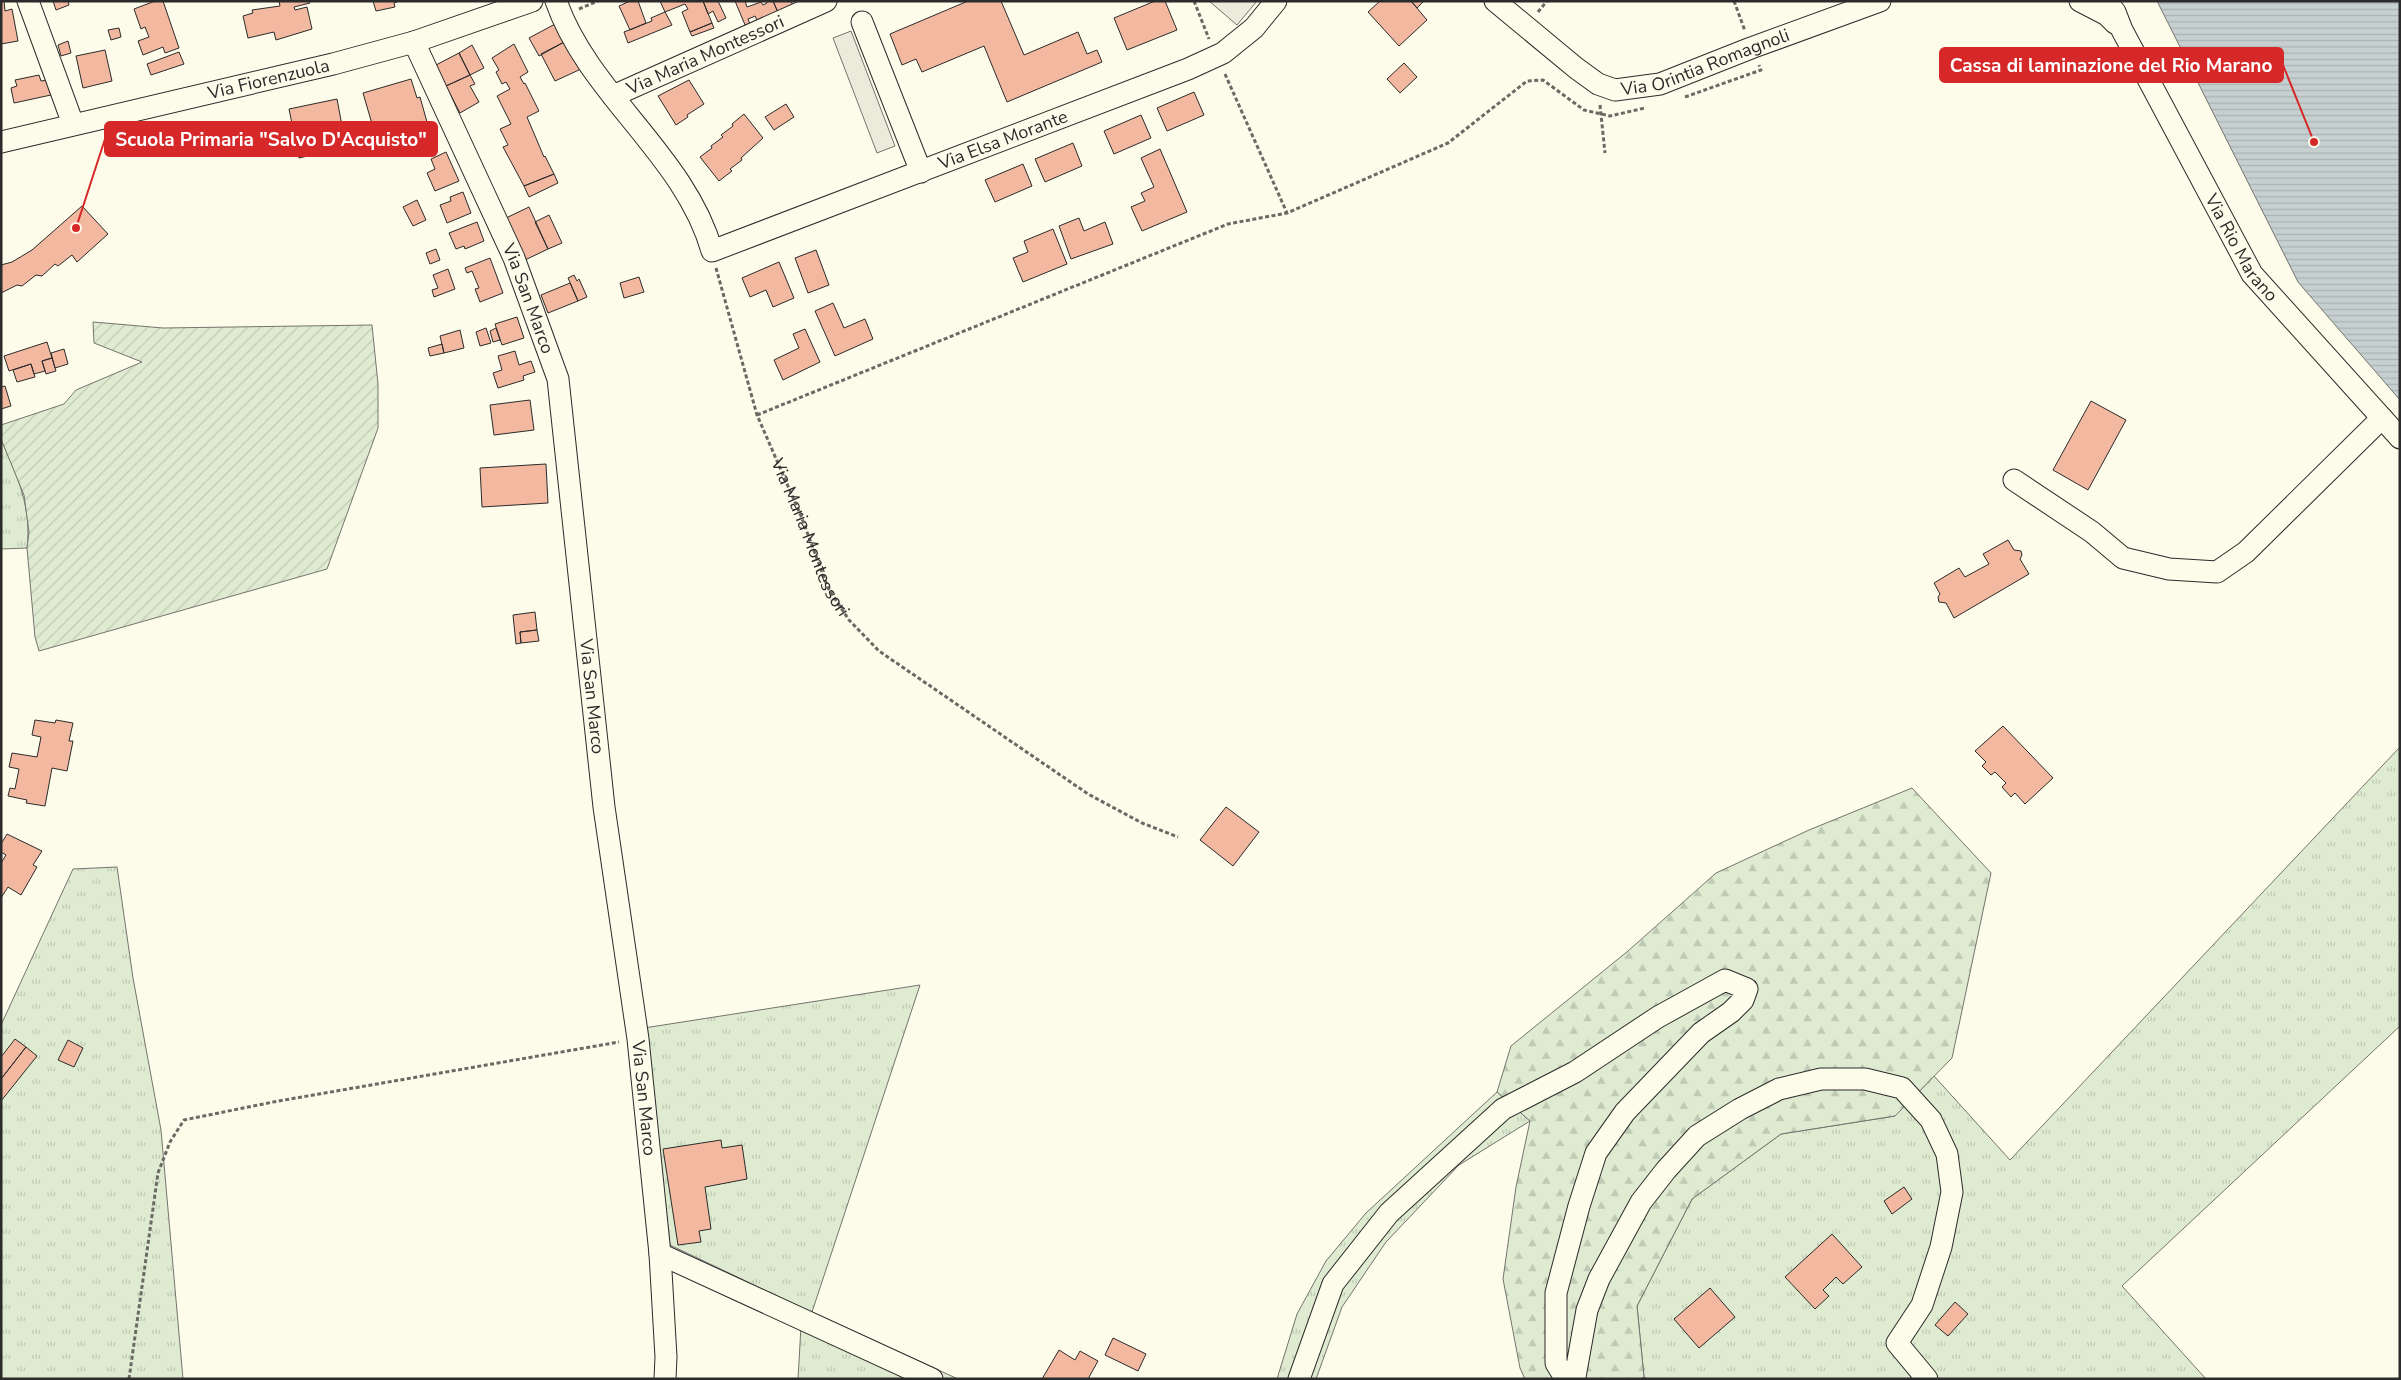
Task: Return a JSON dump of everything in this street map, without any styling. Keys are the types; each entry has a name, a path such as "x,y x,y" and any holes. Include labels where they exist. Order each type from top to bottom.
{"street":[{"path":"28,1 73,124"},
{"name":"Via Fiorenzuola","path":"1,142 333,64 414,42 509,5 532,1"},
{"name":"Via Maria Montessori","path":"556,1 561,16 585,58 692,202 706,232 712,251"},
{"name":"Via Maria Montessori","path":"613,96 826,1"},
{"name":"Via Elsa Morante","path":"712,251 921,172 1223,53 1254,28 1276,1"},
{"name":"Via Orintia Romagnoli","path":"1495,1 1598,84 1615,90 1660,84 1751,48 1880,1"},
{"path":"2080,1 2106,15 2122,30"},
{"name":"Via Rio Marano","path":"2106,1 2115,12 2122,30 2252,274 2400,438"},
{"path":"862,22 921,172"},
{"name":"Via San Marco","path":"414,42 514,258 558,378 604,807 638,1039 660,1254 666,1357 665,1379"},
{"path":"2014,480 2092,532 2123,558 2169,569 2217,572 2246,552 2382,418"},
{"path":"1299,1379 1333,1284 1388,1213 1503,1109 1575,1072 1658,1017 1725,980 1747,989 1743,1000 1731,1012 1701,1033 1643,1092 1625,1112 1596,1153 1579,1206 1556,1293 1556,1363 1565,1378 1575,1377 1588,1310 1599,1279 1641,1202 1697,1136 1740,1109 1779,1089 1821,1079 1865,1079 1902,1088 1931,1120 1947,1154 1952,1192 1941,1247 1922,1305 1896,1343 1926,1379"},
{"path":"660,1254 932,1379"}],"path":[{"path":"1194,1 1216,56 1287,213"},
{"path":"1676,101 1761,70 1734,1"},
{"path":"757,415 1228,224 1287,213 1448,143 1527,81 1543,80 1584,110 1600,114 1610,116 1648,107"},
{"path":"1598,84 1605,153"},
{"path":"114,131 116,154"},
{"name":"Via Maria Montessori","path":"712,251 757,415 801,516 828,588 849,620 873,645 1088,794 1142,823 1178,837"},
{"path":"129,1379 158,1173 170,1142 184,1120 273,1102 638,1039"}],"green space":[{"path":"93,322 163,328 372,325 378,384 378,428 327,569 39,651 35,637 27,548 29,532 24,495 1,439 1,425 64,404 76,390 142,362 94,343"},
{"path":"1,439 22,492 27,519 27,548 1,549"},
{"path":"2400,747 2400,1026 2122,1286 2206,1379 1648,1379 1644,1377 1637,1306 1692,1199 1781,1134 1895,1116 1934,1076 2010,1160"},
{"path":"1912,788 1991,873 1952,1058 1895,1116 1781,1134 1692,1199 1637,1306 1644,1377 1641,1379 1525,1379 1520,1368 1503,1279 1516,1187 1530,1121 1497,1092 1511,1046 1628,951 1716,873 1809,830"},
{"path":"117,867 133,978 161,1130 183,1379 1,1379 1,1025 73,869"},
{"path":"920,985 812,1312 958,1379 798,1379 801,1326 811,1312 670,1245 644,1028"},
{"path":"1497,1092 1530,1121 1459,1165 1386,1242 1342,1307 1316,1379 1277,1379 1297,1314 1326,1261 1366,1213"}],"shaded area":[{"path":"1209,1 1257,1 1237,25"},
{"path":"2157,1 2400,1 2400,400 2298,282"},
{"path":"851,31 895,146 877,153 833,38"}],"building":[{"path":"1,1 4,1 5,11 12,9 18,41 1,44"},
{"path":"53,1 68,1 69,5 56,10"},
{"path":"155,1 163,1 179,48 165,53 163,47 143,55 138,41 149,37 145,27 141,29 134,9"},
{"path":"279,1 309,1 310,3 294,7 295,10 307,7 312,29 276,40 274,32 248,38 243,16 253,13 252,10 280,6"},
{"path":"373,1 399,1 394,3 395,7 376,11"},
{"path":"630,1 638,1 646,23 630,30 619,6"},
{"path":"660,1 703,1 712,23 690,32 682,12 688,9 685,4 665,12"},
{"path":"703,1 718,1 726,18 718,22 713,11 708,14"},
{"path":"735,1 745,1 747,7 761,2 763,5 767,3 766,1 773,1 780,17 760,26 755,16 748,19 752,29 748,32"},
{"path":"773,1 791,1 795,10 780,17"},
{"path":"968,1 1001,1 1024,55 1078,32 1087,54 1097,50 1102,62 1007,102 984,46 922,72 916,59 902,65 890,34"},
{"path":"1155,1 1165,1 1177,30 1127,50 1114,18"},
{"path":"1380,1 1411,1 1427,20 1399,46 1368,12"},
{"path":"1411,1 1424,1 1417,8"},
{"path":"665,12 672,25 628,43 624,32 652,21 651,18"},
{"path":"557,23 566,41 539,56 529,38"},
{"path":"712,23 714,28 692,36 690,32"},
{"path":"119,28 121,37 111,40 108,30"},
{"path":"68,41 71,53 61,56 58,45"},
{"path":"566,41 581,69 555,81 541,54"},
{"path":"514,44 528,72 520,77 539,111 527,117 544,157 554,174 524,186 503,147 508,145 500,129 511,124 497,96 510,89 506,82 502,84 496,72 499,70 492,58"},
{"path":"472,45 484,68 470,75 459,53"},
{"path":"105,50 112,81 83,88 76,56"},
{"path":"179,52 184,64 151,75 147,64"},
{"path":"459,53 470,75 446,86 436,65"},
{"path":"1404,63 1417,77 1400,93 1387,79"},
{"path":"39,75 41,81 47,80 51,95 14,103 11,88 17,86 15,80"},
{"path":"470,75 475,84 470,86 479,102 460,113 446,86"},
{"path":"411,79 417,98 420,97 427,122 399,130 400,134 377,141 363,93"},
{"path":"689,80 704,104 676,125 658,96"},
{"path":"1194,92 1204,115 1167,131 1157,108"},
{"path":"337,99 346,147 299,158 289,109"},
{"path":"786,104 794,117 774,130 765,117"},
{"path":"744,114 763,138 741,158 742,160 730,169 732,171 719,181 700,157 712,148 711,146 723,137 721,135"},
{"path":"1141,115 1151,138 1114,154 1104,131"},
{"path":"1073,143 1082,166 1045,182 1035,159"},
{"path":"1160,149 1187,212 1142,231 1131,207 1145,201 1141,193 1154,187 1141,158"},
{"path":"446,152 459,181 435,191 427,173 435,169 431,159"},
{"path":"1023,164 1032,186 995,202 985,180"},
{"path":"554,174 558,183 529,197 524,186"},
{"path":"463,192 471,213 447,223 440,205 451,201 450,197"},
{"path":"417,200 426,220 413,226 403,207"},
{"path":"82,206 108,234 77,262 72,255 58,266 55,264 42,276 36,275 22,286 17,285 1,293 1,265 12,262 32,250"},
{"path":"529,207 548,249 525,260 506,218"},
{"path":"549,215 562,243 548,249 535,222"},
{"path":"1079,218 1084,231 1105,222 1113,244 1071,259 1059,226"},
{"path":"477,222 484,241 465,249 464,246 456,249 449,233"},
{"path":"1053,229 1067,264 1023,282 1013,258 1028,252 1024,241"},
{"path":"436,249 440,260 430,264 426,253"},
{"path":"816,250 829,285 808,293 795,258"},
{"path":"490,258 503,293 480,302 475,289 479,288 472,271 467,273 465,268"},
{"path":"779,262 794,298 773,307 766,290 750,297 742,278"},
{"path":"448,269 455,289 434,297 432,290 438,288 433,275"},
{"path":"574,275 577,281 579,279 587,297 578,301 568,278"},
{"path":"639,277 644,292 624,298 620,283"},
{"path":"570,283 578,301 548,313 541,295"},
{"path":"833,303 844,328 865,319 873,339 835,356 815,311"},
{"path":"517,317 524,338 502,345 495,324"},
{"path":"486,328 491,343 480,346 476,332"},
{"path":"496,328 500,340 493,342 490,331"},
{"path":"805,329 820,362 783,380 774,360 799,348 793,334"},
{"path":"460,330 464,348 444,353 440,336"},
{"path":"47,342 52,358 42,361 45,371 34,374 31,364 9,371 4,356"},
{"path":"442,344 444,353 430,356 428,348"},
{"path":"64,349 68,364 55,368 51,353"},
{"path":"515,351 519,365 531,361 535,372 523,376 524,380 498,388 493,373 502,370 498,356"},
{"path":"52,358 56,371 46,374 42,361"},
{"path":"31,364 35,377 17,382 13,370"},
{"path":"5,386 11,406 1,409 1,387"},
{"path":"530,400 534,430 494,435 490,405"},
{"path":"2091,401 2126,420 2088,490 2053,470"},
{"path":"546,464 548,503 482,507 480,468"},
{"path":"2008,540 2014,550 2021,551 2020,559 2029,574 1954,618 1946,603 1939,602 1938,597 1940,594 1934,583 1959,568 1965,577 1989,564 1983,554"},
{"path":"535,612 537,630 520,632 521,643 516,644 513,615"},
{"path":"537,630 539,641 521,643 520,632"},
{"path":"35,720 55,723 56,720 73,723 69,741 73,741 67,771 52,768 45,806 26,803 27,800 8,796 10,788 15,789 19,769 9,767 12,753 37,757 41,737 32,735"},
{"path":"2003,726 2053,778 2025,804 2015,793 2011,797 2002,787 2006,783 1995,772 1991,775 1982,766 1986,762 1975,751"},
{"path":"1226,807 1259,832 1233,866 1200,840"},
{"path":"7,834 42,851 33,865 37,867 21,895 8,887 1,898 1,863 6,855 1,852 1,844"},
{"path":"15,1039 26,1047 1,1079 1,1057"},
{"path":"68,1040 83,1048 74,1067 58,1060"},
{"path":"26,1047 37,1056 1,1101 1,1079"},
{"path":"721,1140 722,1148 742,1145 747,1179 705,1187 711,1229 699,1231 701,1242 678,1245 663,1149"},
{"path":"1904,1187 1912,1199 1892,1214 1884,1201"},
{"path":"1832,1234 1862,1267 1843,1284 1836,1277 1823,1290 1829,1296 1815,1309 1785,1277"},
{"path":"1710,1288 1735,1317 1699,1348 1674,1319"},
{"path":"1955,1302 1968,1314 1948,1336 1935,1325"},
{"path":"1113,1338 1146,1354 1138,1371 1105,1355"},
{"path":"1059,1350 1075,1360 1080,1351 1098,1361 1088,1379 1042,1379"}],"place":[{"name":"Cassa di laminazione del Rio Marano","path":"2314,142"},
{"name":"Scuola Primaria \"Salvo D'Acquisto\"","path":"76,228"}]}
